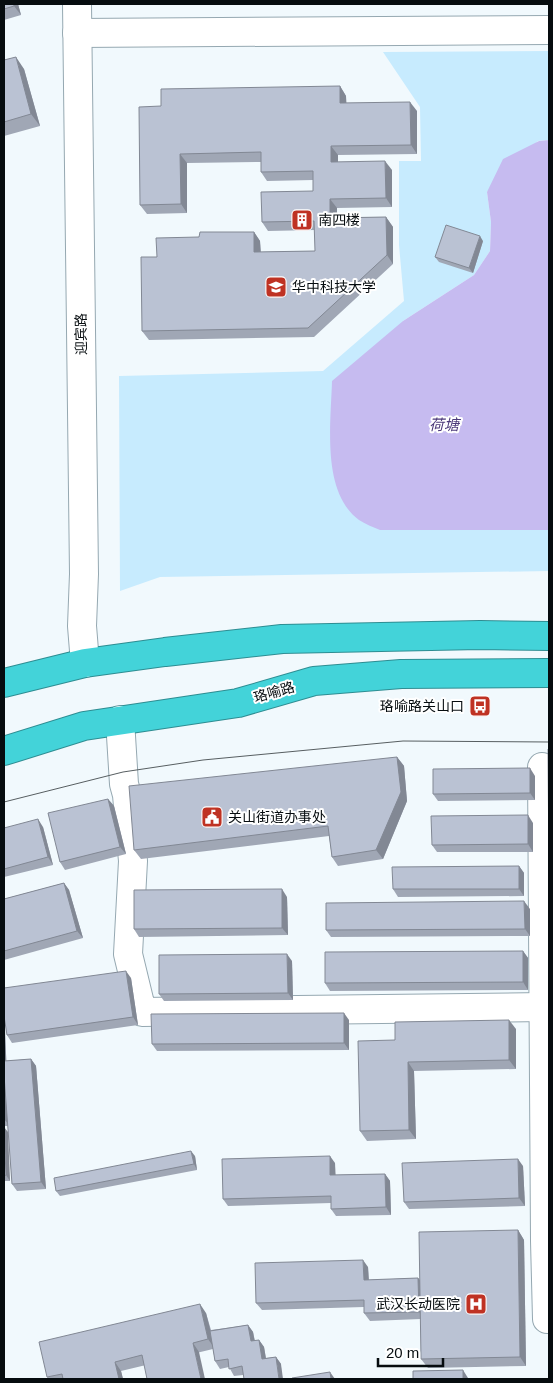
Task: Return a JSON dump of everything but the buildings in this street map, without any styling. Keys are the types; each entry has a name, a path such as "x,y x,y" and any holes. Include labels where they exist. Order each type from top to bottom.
{"highway":[{"path":"4,683 85,663 282,639 480,635 549,636"},
{"name":"珞喻路","path":"4,752 84,726 238,703 314,681 401,674 549,673"}],"street":[{"name":"迎宾路","path":"76,4 84,574 82,626 85,663"},
{"path":"77,32 549,30"},
{"path":"120,720 124,784 127,795 133,861 128,954 143,1023 544,1006"},
{"path":"542,767 546,968 544,1006 547,1069 547,1319 549,1319"}],"shaded area":[{"path":"549,51 549,140 538,141 487,192 491,222 490,251 474,275 403,321 380,530 549,530 549,571 160,577 120,591 119,376 323,371 404,301 399,245 399,161 421,161 420,107 383,52"}],"water":[{"name":"荷塘","path":"549,140 549,530 380,530 366,524 347,508 333,475 330,436 332,381 403,321 474,275 490,251 491,222 487,192 503,159 539,141"}],"tram line":[{"path":"4,802 123,772 203,760 403,741 549,742"}],"place":[{"name":"南四楼","path":"302,220"},
{"name":"华中科技大学","path":"276,287"},
{"name":"珞喻路关山口","path":"480,706"},
{"name":"关山街道办事处","path":"212,817"},
{"name":"武汉长动医院","path":"476,1304"}]}
